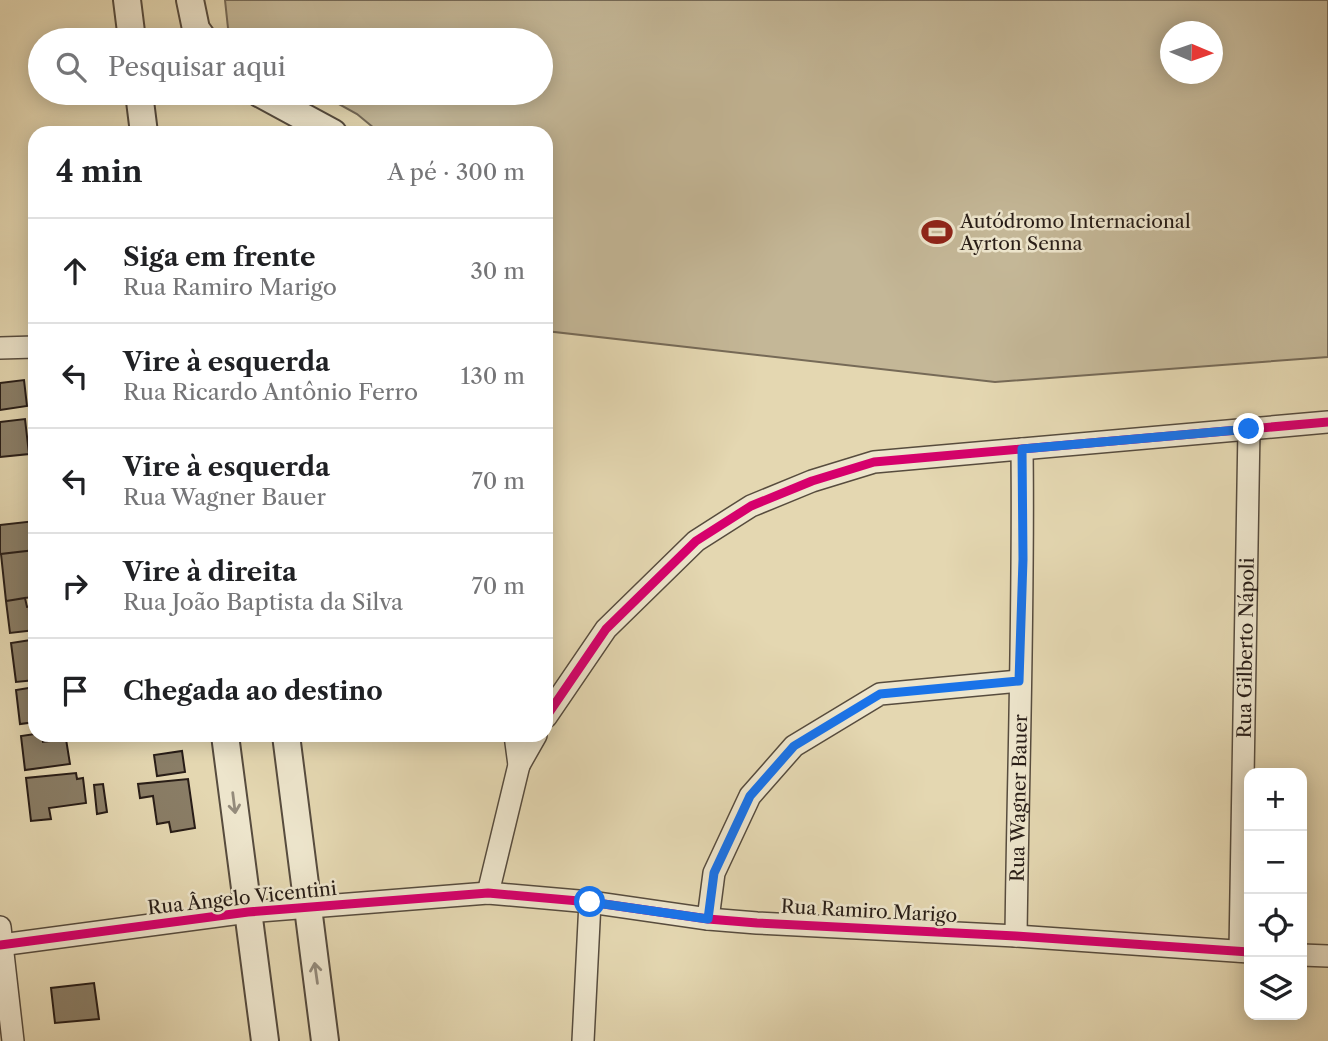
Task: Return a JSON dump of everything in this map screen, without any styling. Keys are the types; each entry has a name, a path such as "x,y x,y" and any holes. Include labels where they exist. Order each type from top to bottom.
{"street":[{"path":"127,0 130,28"},
{"path":"190,0 197,28"},
{"path":"140,105 143,126"},
{"path":"281,105 320,126"},
{"path":"0,348 28,347"},
{"path":"553,707 606,628 696,541 751,506 812,481 874,462 1328,422"},
{"name":"Rua Gilberto Nápoli","path":"1245,894 1249,429"},
{"name":"Rua Wagner Bauer","path":"1016,936 1023,559 1022,449"},
{"path":"708,919 714,873 750,796 794,746 880,694 1019,681"},
{"path":"226,742 265,1041"},
{"path":"287,742 325,1041"},
{"path":"516,742 519,765"},
{"path":"488,893 519,765 532,742"},
{"name":"Rua Ramiro Marigo","path":"488,893 590,902 708,919 1244,951"},
{"name":"Rua Ângelo Vicentini","path":"1,939 248,912 488,893"},
{"path":"583,1041 590,902"},
{"path":"1,939 13,1041"},
{"path":"1307,955 1328,956"}],"shaded area":[{"name":"Autódromo Internacional Ayrton Senna","path":"225,0 1328,0 1328,357 995,382 553,332 553,126 372,126 341,105 553,105 553,28 228,28"}],"building":[{"path":"24,380 27,406 0,410 0,383"},
{"path":"25,419 28,454 0,457 0,422"},
{"path":"28,522 28,551 0,554 0,525"},
{"path":"28,551 28,598 6,601 1,554"},
{"path":"25,598 28,607 28,631 10,633 6,601"},
{"path":"28,640 28,681 16,682 11,643"},
{"path":"28,688 28,723 20,724 16,690"},
{"path":"28,735 28,742 66,742 70,764 25,770 21,736"},
{"path":"182,751 185,772 157,776 154,755"},
{"path":"76,773 77,779 83,778 86,803 49,808 51,819 31,821 26,778"},
{"path":"188,779 195,828 171,832 169,822 157,824 153,796 140,798 138,784"},
{"path":"103,784 107,812 97,814 94,785"},
{"path":"94,983 99,1019 55,1023 51,988"}],"cycle path":[{"path":"553,707 606,629 696,541 751,506 812,481 874,462 1328,422"},
{"path":"0,945 248,912 488,893 590,902 708,919 757,923 1016,936 1244,952"}],"place":[{"name":"Autódromo Internacional Ayrton Senna","path":"937,232"}],"route":[{"path":"590,902 708,919 714,873 750,796 794,746 880,694 1019,681 1023,559 1022,449 1249,429"}]}
